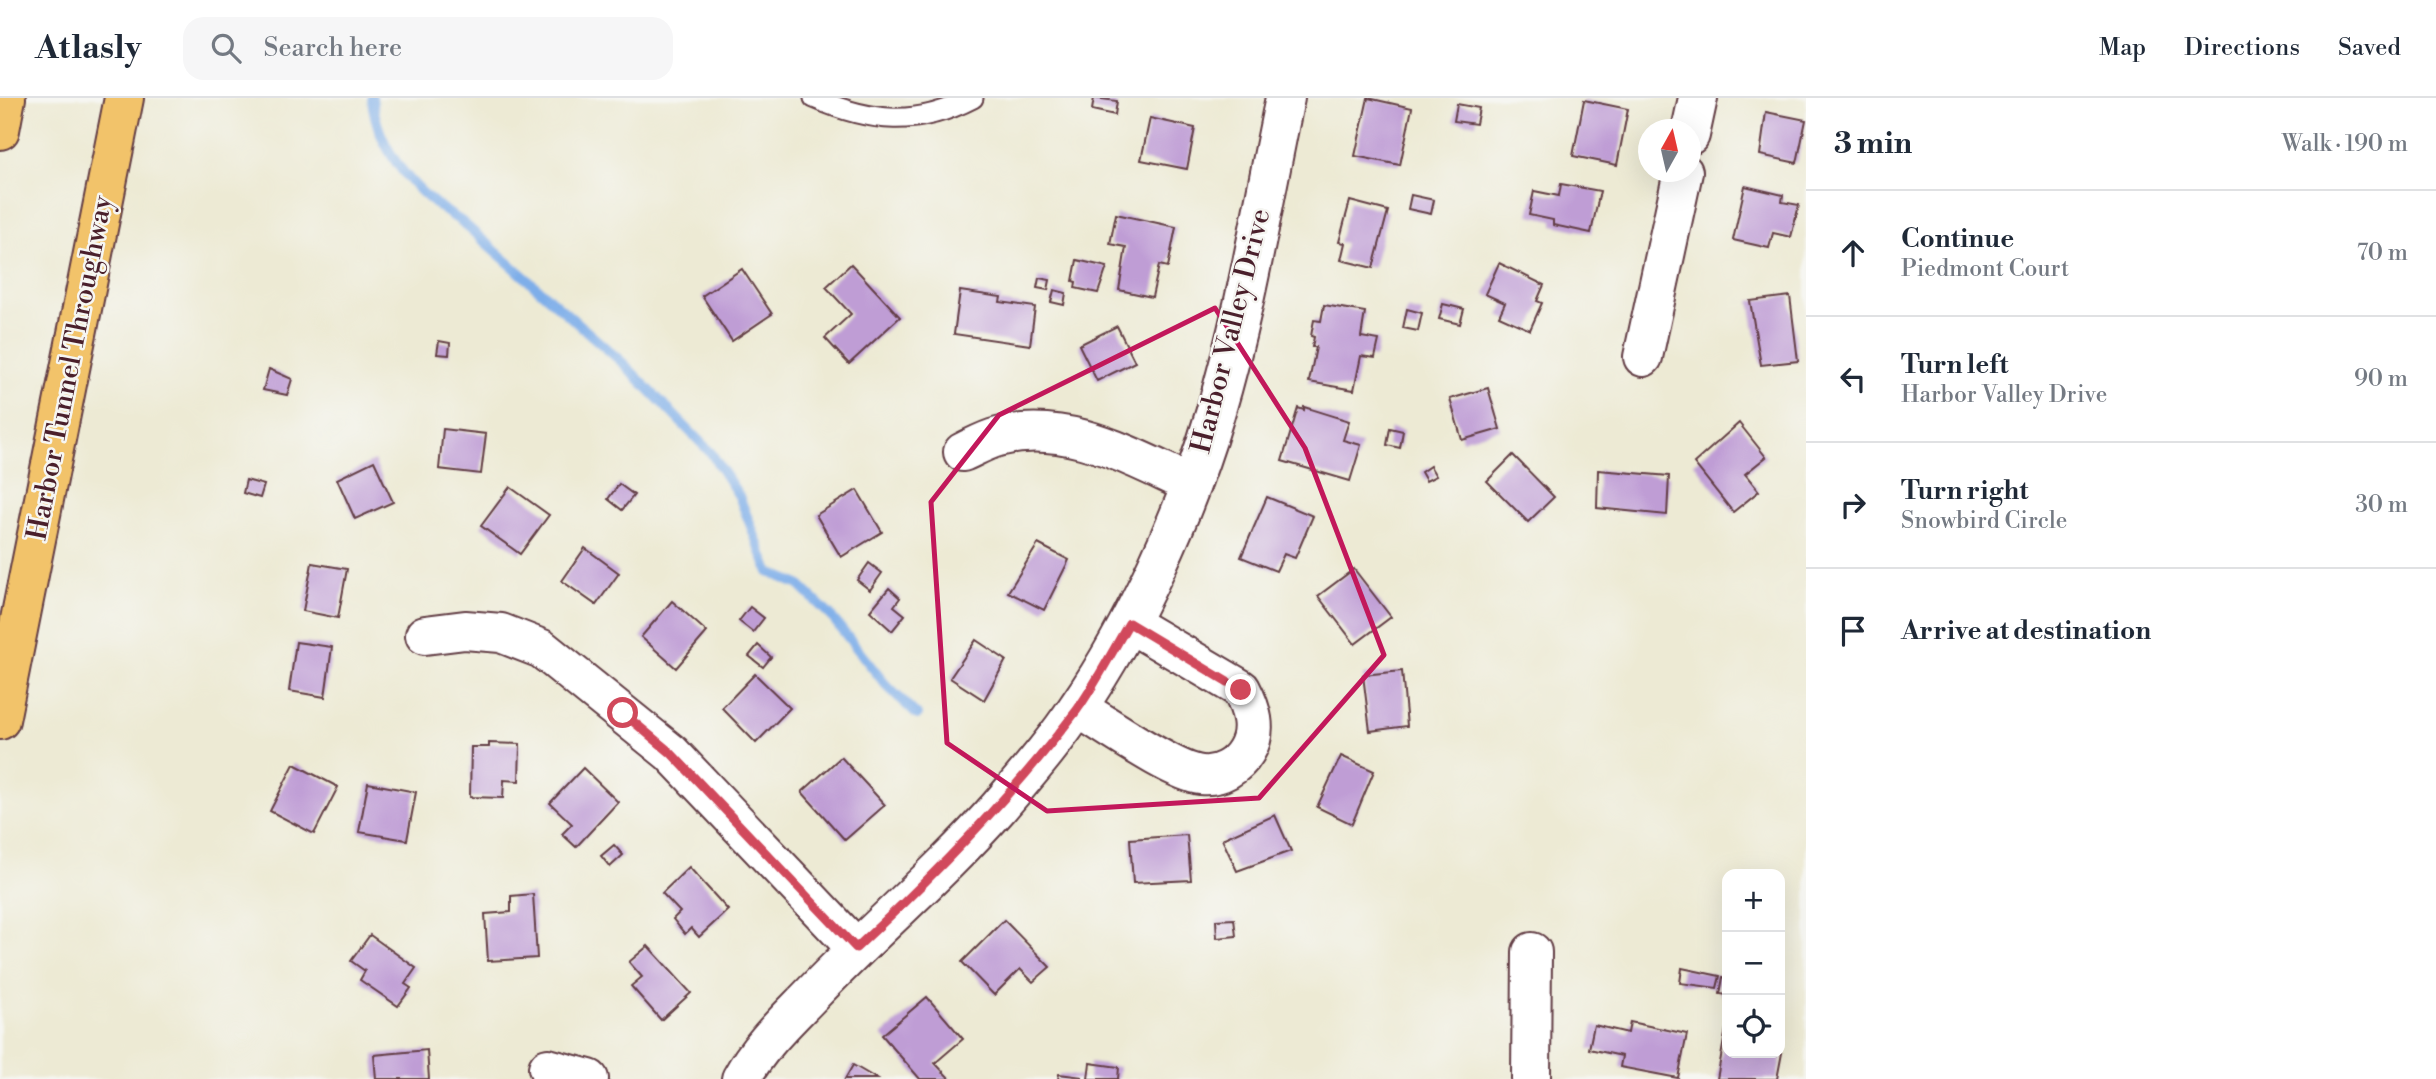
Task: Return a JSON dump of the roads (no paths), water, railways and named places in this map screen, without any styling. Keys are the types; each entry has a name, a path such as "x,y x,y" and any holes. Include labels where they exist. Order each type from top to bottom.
{"highway":[{"path":"0,130 6,98"},
{"name":"Harbor Tunnel Throughway","path":"0,720 124,98"}],"street":[{"name":"Harbor Valley Drive","path":"741,1079 748,1065 780,1027 856,948 933,878 999,806 1078,708 1129,623 1191,484 1215,415 1236,332 1285,98"},
{"path":"1693,119 1698,98"},
{"path":"1643,357 1681,182"},
{"path":"963,452 998,437 1041,433 1087,438 1191,484"},
{"path":"1078,708 1181,769 1200,775 1217,774 1236,765 1248,747 1254,726 1250,706 1241,690 1129,623"},
{"path":"425,635 465,630 501,633 542,649 671,753 856,948"},
{"path":"1531,1079 1532,952"},
{"path":"548,1068 589,1079"}],"lane":[{"path":"814,98 879,117 913,120 947,111 973,98"}],"waterway":[{"path":"372,98 382,136 391,154 415,185 429,199 461,221 624,364 711,453 739,496 769,572 799,585 830,615 886,685 917,715"}]}
